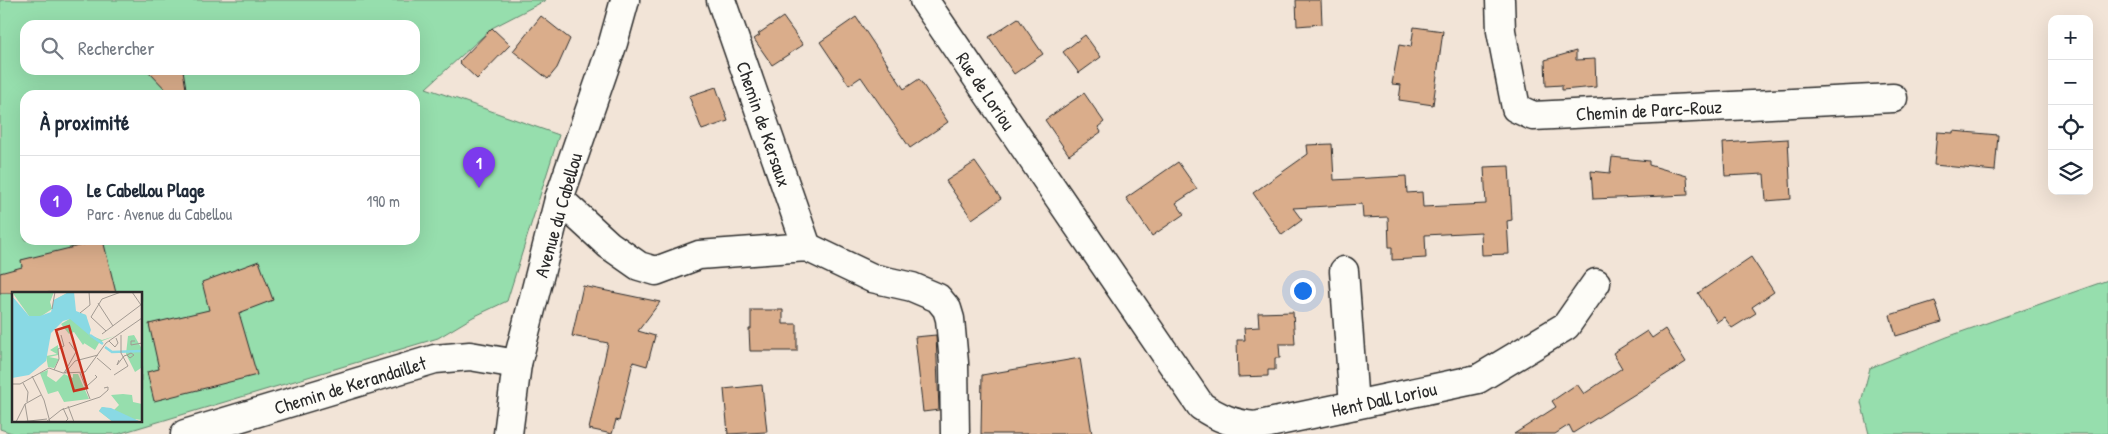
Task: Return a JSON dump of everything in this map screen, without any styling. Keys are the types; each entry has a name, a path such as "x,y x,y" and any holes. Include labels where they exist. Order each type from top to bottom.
{"street":[{"name":"Avenue du Cabellou","path":"508,434 517,364 560,199 613,42 625,0"},
{"name":"Chemin de Kersaux","path":"721,0 807,247"},
{"name":"Rue de Loriou","path":"924,0 1048,182"},
{"name":"Chemin de Parc-Rouz","path":"1500,0 1501,31 1516,108 1533,116 1893,98"},
{"name":"Hent Dall Loriou","path":"1048,182 1201,406 1219,418 1237,424 1255,426 1478,379 1566,326 1596,283"},
{"path":"560,199 609,245 639,266 656,271 698,256 807,247 872,278 912,287 938,298 947,309 950,318 954,363 955,434"},
{"path":"1344,271 1354,405"},
{"name":"Chemin de Kerandaillet","path":"185,434 435,359 470,356 517,364"}],"green space":[{"path":"0,0 546,0 492,28 426,88 559,135 507,301 473,317 438,338 118,434 15,434 0,429"},
{"path":"2108,280 2108,434 1869,434 1861,402 1870,368 1947,337"}],"building":[{"path":"1296,0 1321,0 1322,24 1297,26"},
{"path":"541,16 570,39 557,68 548,79 513,51"},
{"path":"783,17 803,45 772,65 754,39 760,35 758,34"},
{"path":"856,17 904,89 919,79 948,122 910,148 861,77 849,85 820,42"},
{"path":"1018,18 1043,54 1014,74 989,37"},
{"path":"1414,27 1443,31 1433,105 1399,100 1401,85 1392,84 1399,45 1411,47"},
{"path":"492,28 510,45 477,79 459,62"},
{"path":"1085,35 1101,57 1079,73 1063,52"},
{"path":"1576,51 1576,60 1595,59 1596,87 1562,90 1562,85 1546,86 1545,60"},
{"path":"152,75 184,75 186,90 166,90"},
{"path":"716,87 728,121 702,130 689,96"},
{"path":"1084,93 1104,122 1098,127 1101,132 1069,155 1045,120"},
{"path":"1953,131 1998,135 1995,171 1934,165 1937,132 1953,133"},
{"path":"1788,139 1791,199 1766,201 1764,174 1725,176 1723,143"},
{"path":"1332,144 1334,180 1406,176 1407,193 1422,192 1423,207 1486,204 1484,167 1509,166 1512,220 1507,221 1509,254 1482,255 1481,232 1425,235 1426,258 1392,260 1392,247 1389,247 1388,217 1363,218 1362,204 1293,208 1302,220 1282,235 1253,193 1308,154 1307,145"},
{"path":"1612,157 1649,161 1649,165 1687,176 1688,195 1593,199 1591,171 1610,173"},
{"path":"975,162 1001,199 972,219 946,181"},
{"path":"1178,162 1197,189 1176,203 1184,214 1152,236 1126,198"},
{"path":"82,245 104,245 116,292 0,293 0,273 22,267 21,260"},
{"path":"1751,257 1774,292 1752,307 1756,313 1732,328 1724,317 1717,322 1698,293"},
{"path":"259,261 273,300 239,313 257,375 154,401 147,372 159,369 149,324 209,310 202,282"},
{"path":"583,286 660,302 638,331 655,336 647,366 633,362 619,421 616,420 612,434 589,429 608,343 572,336"},
{"path":"1935,301 1942,322 1896,336 1890,315"},
{"path":"751,310 783,310 783,324 797,324 797,351 750,351 749,329 751,329"},
{"path":"1293,312 1295,344 1279,344 1280,358 1275,358 1275,370 1268,370 1268,376 1238,377 1237,340 1245,340 1244,328 1259,327 1258,313"},
{"path":"1665,329 1686,362 1573,433 1569,425 1555,434 1514,434 1556,407 1552,401 1577,384 1584,394 1622,368 1613,353 1647,331 1652,338"},
{"path":"936,335 939,410 923,412 915,337"},
{"path":"1080,358 1092,434 981,434 982,375"},
{"path":"762,385 767,432 728,434 724,389"}],"place":[{"name":"Le Cabellou Plage","path":"479,188"}]}
